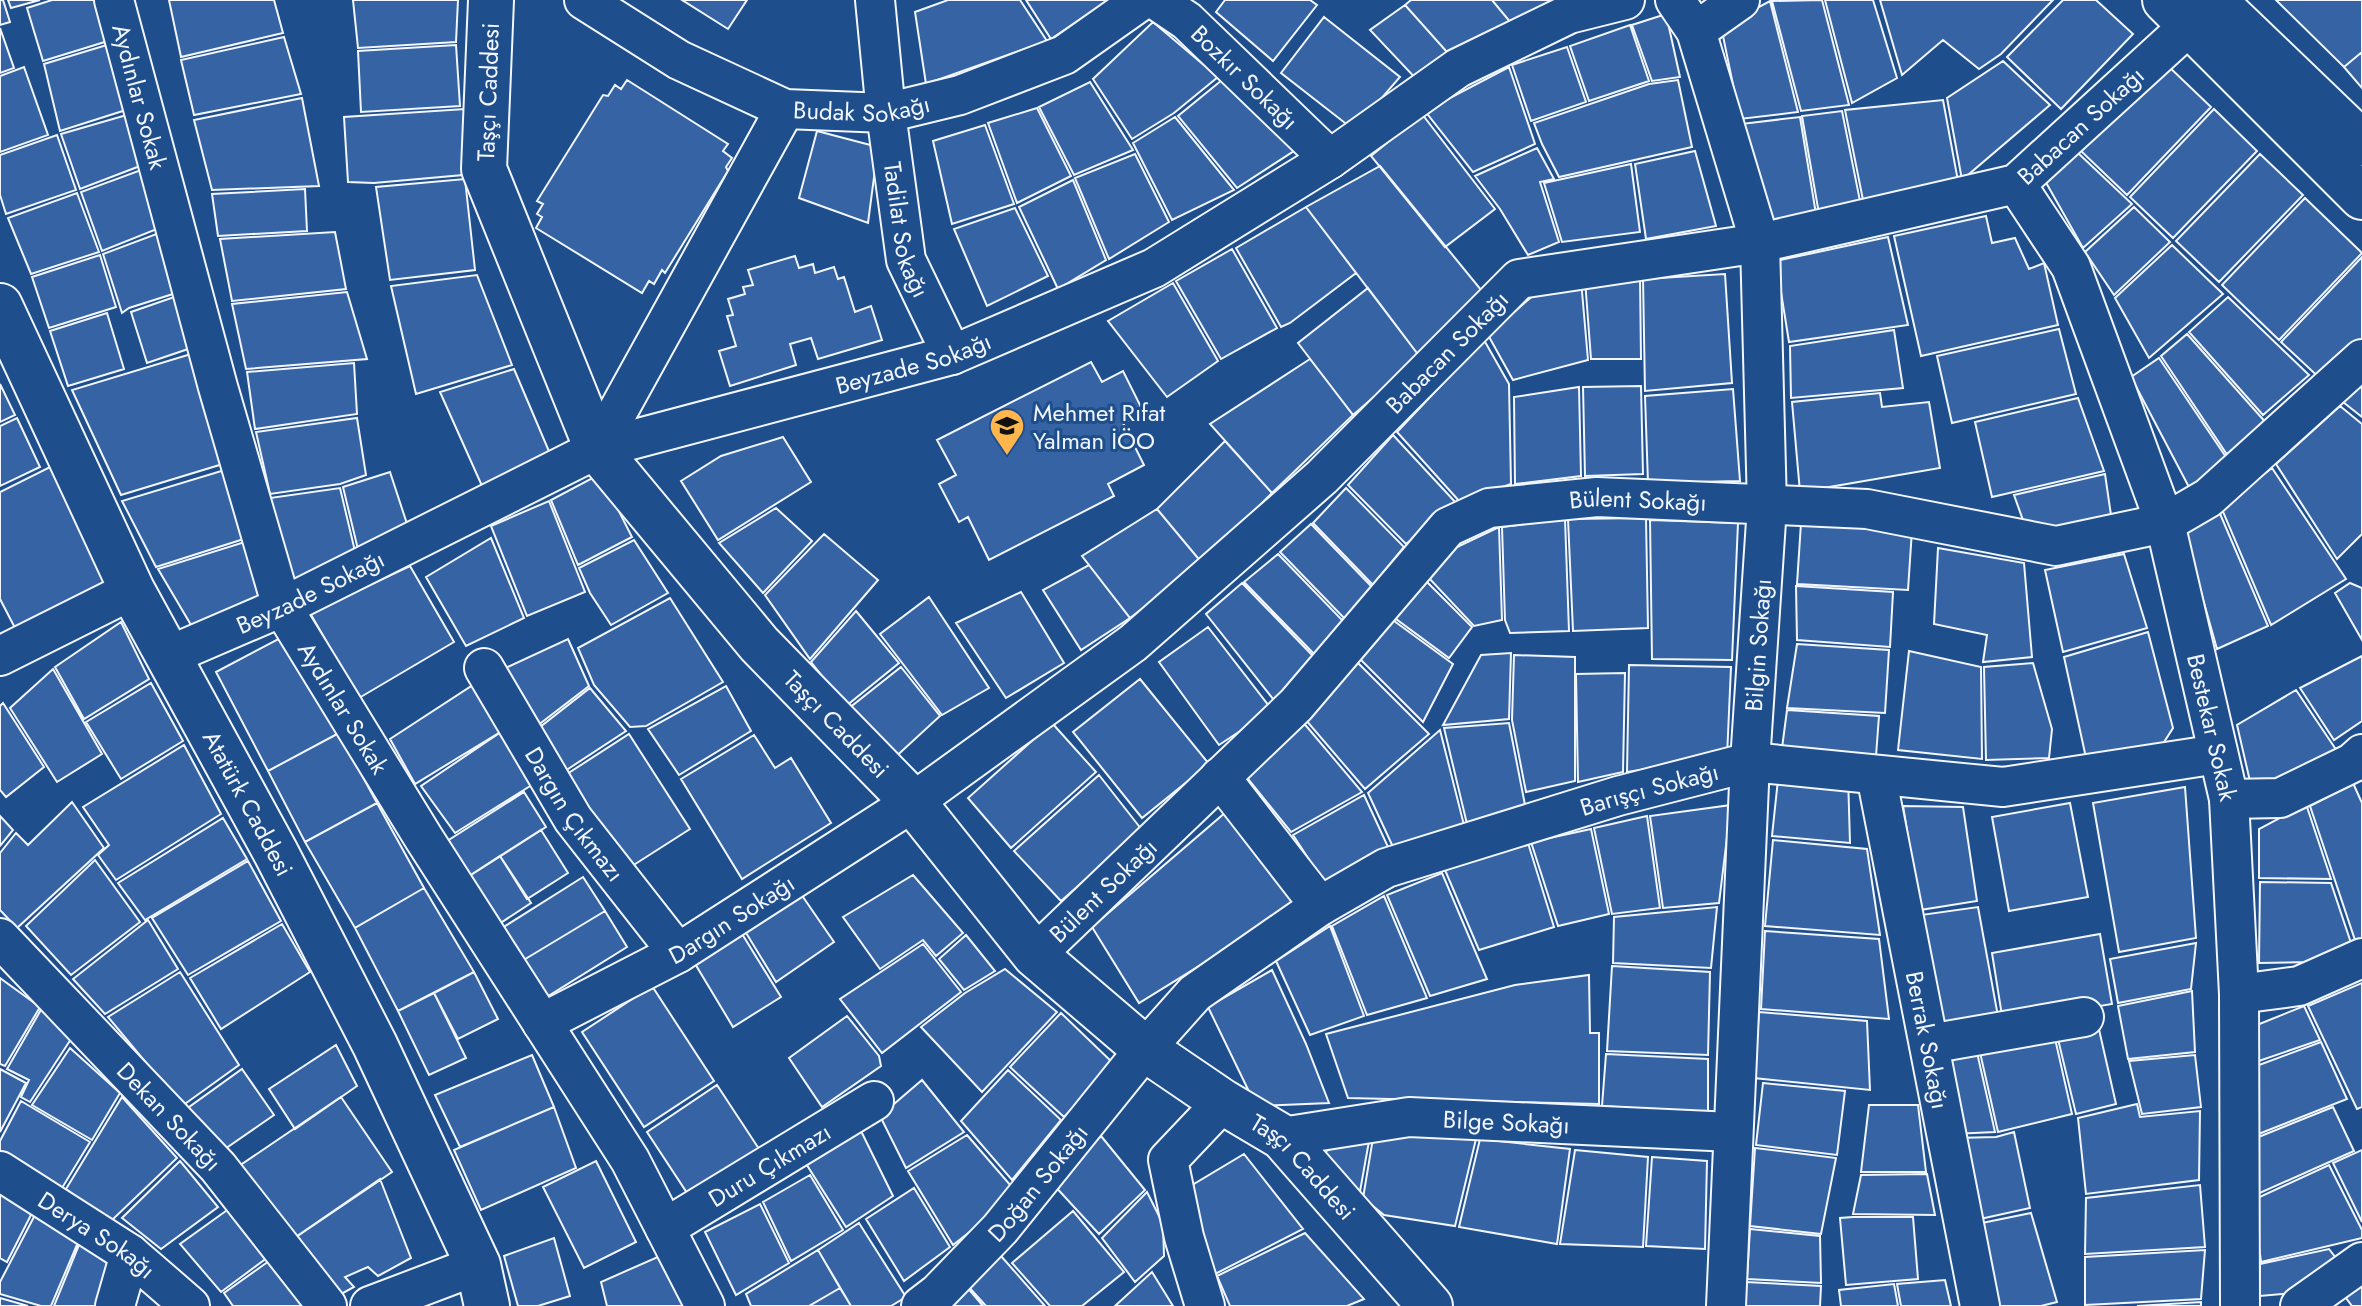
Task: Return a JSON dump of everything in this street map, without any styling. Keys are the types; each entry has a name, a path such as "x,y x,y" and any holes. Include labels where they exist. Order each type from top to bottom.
{"street":[{"name":"Aydınlar Sokak","path":"114,0 218,387 282,607 423,837 630,1160 705,1306"},
{"name":"Taşçı Caddesi","path":"491,0 484,169 597,449 759,644 913,802 1035,955 1145,1049 1223,1102 1282,1137 1430,1306"},
{"name":"Budak Sokağı","path":"584,0 679,60 785,109 886,113 960,95 1064,55 1142,0"},
{"name":"Tadilat Sokağı","path":"875,0 886,113 906,260 952,355"},
{"name":"Beyzade Sokağı","path":"168,656 282,607 597,449 952,355 1154,268 1330,159 1458,68 1569,14 1625,0"},
{"name":"Bilgin Sokağı","path":"1675,0 1696,31 1760,243 1767,506 1750,762 1726,1306"},
{"path":"1696,31 1740,0"},
{"path":"2200,6 2362,143"},
{"path":"2200,6 2362,197"},
{"name":"Babacan Sokağı","path":"913,802 1133,643 1322,477 1519,279 1760,243 2016,184 2200,6"},
{"name":"Bozkır Sokağı","path":"1182,7 1330,159"},
{"path":"597,449 785,109"},
{"name":"Bestekar Sokak","path":"2016,184 2071,267 2165,523 2229,799 2239,994 2240,1306"},
{"name":"Atatürk Caddesi","path":"0,306 132,590 276,853 375,1045 482,1286"},
{"name":"Bülent Sokağı","path":"1035,955 1296,705 1448,527 1489,508 1597,497 1867,509 2056,546 2165,523 2208,498 2362,359"},
{"path":"0,656 132,590"},
{"name":"Dargın Çıkmazı","path":"484,668 573,819 678,953"},
{"name":"Barışçı Sokağı","path":"1145,1049 1195,993 1320,906 1386,868 1618,796 1750,762 2003,787 2218,754"},
{"path":"2229,799 2280,798 2352,763 2362,754"},
{"name":"Berrak Sokağı","path":"1876,775 1980,1306"},
{"path":"1220,777 1320,906"},
{"name":"Dargın Sokağı","path":"542,1023 678,953 913,802"},
{"name":"Dekan Sokağı","path":"0,938 218,1167 327,1306"},
{"path":"2239,994 2299,986 2362,958"},
{"path":"1929,1044 2084,1017"},
{"name":"Doğan Sokağı","path":"921,1306 938,1293 1000,1229 1145,1049"},
{"name":"Duru Çıkmazı","path":"665,1228 874,1101"},
{"path":"1205,1306 1184,1237 1168,1160 1223,1102"},
{"name":"Bilge Sokağı","path":"1282,1137 1409,1117 1732,1132"},
{"name":"Derya Sokağı","path":"0,1171 130,1254 190,1306"},
{"path":"115,1306 130,1254"},
{"path":"2300,1306 2362,1262"},
{"path":"370,1306 482,1286"}],"building":[{"path":"0,0 3,0 10,22 0,25"},
{"path":"8,0 40,0 11,8"},
{"path":"52,0 97,0 108,41 43,61 27,8"},
{"path":"169,0 274,0 283,33 181,57"},
{"path":"353,0 458,0 456,42 358,48"},
{"path":"682,0 747,0 728,29"},
{"path":"948,0 1020,0 1047,41 926,84 915,12"},
{"path":"1026,0 1109,0 1051,39"},
{"path":"1225,0 1310,0 1317,5 1273,61 1216,12"},
{"path":"1411,0 1492,0 1516,29 1455,61 1405,5"},
{"path":"1492,0 1559,0 1516,29"},
{"path":"1822,0 1849,105 1801,111 1772,1"},
{"path":"1825,0 1873,0 1897,78 1852,103"},
{"path":"1880,0 2053,0 2001,54 1979,69 1943,40 1902,75"},
{"path":"2063,0 2096,0 2133,34 2061,109 2007,57"},
{"path":"2276,0 2362,0 2362,52 2344,67"},
{"path":"1770,1 1798,112 1740,119 1723,36 1731,22"},
{"path":"1405,5 1455,61 1420,83 1370,30"},
{"path":"1666,14 1680,77 1652,81 1632,25"},
{"path":"1324,17 1400,77 1354,130 1281,73"},
{"path":"1153,22 1218,77 1174,113 1132,139 1093,79"},
{"path":"1630,25 1649,81 1589,101 1570,46"},
{"path":"0,28 14,68 0,73"},
{"path":"284,37 301,94 194,115 181,60"},
{"path":"110,44 129,109 60,131 44,64"},
{"path":"456,45 460,106 361,112 358,51"},
{"path":"1567,47 1586,102 1531,121 1512,65"},
{"path":"2362,52 2362,88 2344,67"},
{"path":"2003,61 2050,105 1962,180 1947,98"},
{"path":"2165,63 2211,107 2127,195 2081,151"},
{"path":"24,67 48,135 0,152 0,76"},
{"path":"1509,67 1535,144 1473,172 1425,111"},
{"path":"627,80 728,144 723,151 732,158 726,167 728,171 665,273 662,270 654,284 649,281 642,293 536,228 542,217 537,214 543,204 537,201 603,95 608,96 615,85 621,89"},
{"path":"1222,80 1297,149 1237,188 1178,116"},
{"path":"1678,80 1692,147 1559,177 1534,123 1649,84"},
{"path":"1090,82 1133,150 1074,175 1039,107"},
{"path":"302,98 319,186 212,190 194,120"},
{"path":"1943,100 1958,181 1863,200 1845,110"},
{"path":"1037,108 1071,176 1017,203 988,123"},
{"path":"465,109 463,175 374,183 348,182 344,117"},
{"path":"2214,109 2257,151 2173,238 2130,197"},
{"path":"1842,111 1860,201 1819,214 1802,116"},
{"path":"130,114 140,166 80,189 61,134"},
{"path":"1422,114 1495,209 1445,247 1371,156"},
{"path":"1175,117 1234,190 1172,220 1133,143"},
{"path":"1800,117 1816,214 1763,222 1741,124"},
{"path":"985,125 1014,204 952,224 933,141"},
{"path":"817,131 878,147 868,223 799,198"},
{"path":"57,135 76,190 6,214 0,195 0,155"},
{"path":"1537,148 1554,179 1540,182 1559,242 1528,255 1475,176"},
{"path":"1695,151 1716,226 1646,239 1635,164"},
{"path":"2078,153 2132,204 2083,248 2044,179"},
{"path":"1135,154 1169,222 1109,259 1075,178"},
{"path":"2260,154 2303,195 2219,282 2176,241"},
{"path":"1631,164 1640,232 1562,242 1544,183"},
{"path":"1380,166 1486,296 1420,357 1306,207"},
{"path":"141,170 157,229 102,251 81,192"},
{"path":"465,179 475,270 390,280 376,187"},
{"path":"1073,180 1106,260 1058,289 1019,207"},
{"path":"305,189 307,231 218,236 212,194"},
{"path":"77,193 99,252 31,274 8,218"},
{"path":"2305,198 2362,253 2279,340 2222,285"},
{"path":"1306,207 1356,273 1281,327 1236,248"},
{"path":"2134,207 2170,242 2114,295 2085,252"},
{"path":"1015,208 1048,276 987,306 954,229"},
{"path":"1986,216 1992,243 2015,238 2029,269 2044,263 2058,325 1921,356 1894,236"},
{"path":"335,232 346,289 232,301 220,239"},
{"path":"159,233 176,293 122,313 103,254"},
{"path":"1888,237 1908,325 1789,342 1776,261"},
{"path":"2172,245 2223,294 2149,358 2115,298"},
{"path":"1232,249 1277,328 1221,359 1176,281"},
{"path":"100,255 116,307 49,328 32,277"},
{"path":"795,256 799,268 813,264 815,273 834,267 838,279 844,277 855,312 871,306 882,340 818,359 811,338 790,344 796,365 730,386 719,351 736,346 727,316 733,315 728,299 745,294 743,287 753,285 748,270"},
{"path":"2362,257 2362,350 2326,384 2281,342"},
{"path":"1725,274 1732,383 1645,391 1643,279"},
{"path":"477,275 512,365 416,394 391,286"},
{"path":"1640,278 1641,359 1591,359 1585,280"},
{"path":"1581,280 1588,360 1513,380 1488,335 1536,293"},
{"path":"1173,283 1218,361 1167,397 1108,321"},
{"path":"1368,288 1420,357 1353,415 1298,343"},
{"path":"347,292 367,359 246,369 232,304"},
{"path":"177,296 191,348 147,363 131,312"},
{"path":"2228,297 2309,375 2263,415 2189,332"},
{"path":"107,313 124,369 68,386 50,331"},
{"path":"2059,329 2076,394 1952,423 1937,356"},
{"path":"1894,330 1903,388 1791,398 1790,346"},
{"path":"2187,334 2268,425 2230,459 2161,356"},
{"path":"1484,340 1509,384 1511,484 1460,502 1397,432"},
{"path":"191,354 226,463 121,495 72,390"},
{"path":"2159,358 2228,460 2190,489 2131,377"},
{"path":"1310,359 1353,415 1272,493 1210,424"},
{"path":"1091,362 1102,382 1123,371 1144,413 1123,423 1144,465 1108,484 1114,496 989,560 968,517 959,522 939,484 956,475 937,440"},
{"path":"354,363 357,414 255,429 247,372"},
{"path":"514,369 551,456 482,486 440,392"},
{"path":"0,384 15,415 0,422"},
{"path":"2362,384 2362,417 2343,402"},
{"path":"1641,386 1643,474 1585,476 1583,387"},
{"path":"1579,387 1581,476 1515,484 1514,397"},
{"path":"1733,389 1740,481 1648,483 1645,396"},
{"path":"1880,393 1882,407 1929,402 1940,468 1800,492 1792,402"},
{"path":"2078,398 2104,471 1992,497 1975,422"},
{"path":"2340,406 2362,424 2362,534 2337,559 2276,464"},
{"path":"17,418 40,467 0,486 0,426"},
{"path":"357,418 366,475 340,484 270,494 256,432"},
{"path":"1393,435 1457,504 1406,544 1348,485"},
{"path":"783,437 811,482 718,540 681,481 721,456"},
{"path":"1225,441 1272,493 1202,563 1157,509"},
{"path":"50,467 108,583 15,628 0,599 0,492"},
{"path":"2272,468 2346,579 2271,625 2221,507"},
{"path":"228,469 250,537 156,567 122,501"},
{"path":"390,472 410,533 361,562 343,487"},
{"path":"600,474 632,537 578,565 551,500"},
{"path":"2105,474 2112,522 2029,537 2014,495"},
{"path":"340,488 358,564 295,588 270,498"},
{"path":"1346,488 1404,547 1373,585 1313,523"},
{"path":"549,501 585,592 527,616 491,526"},
{"path":"776,508 812,541 763,593 719,543"},
{"path":"1157,509 1202,563 1130,618 1082,556"},
{"path":"2218,509 2268,626 2217,649 2184,532"},
{"path":"1646,518 1648,628 1573,631 1568,519"},
{"path":"1565,519 1569,631 1510,633 1505,620 1502,527"},
{"path":"1650,520 1738,523 1732,660 1652,659"},
{"path":"1801,523 1912,530 1908,590 1797,584"},
{"path":"1311,524 1372,587 1345,619 1280,552"},
{"path":"1499,527 1502,620 1474,626 1427,576 1457,547"},
{"path":"824,534 878,580 810,659 765,595"},
{"path":"491,538 524,618 466,646 426,577"},
{"path":"251,540 262,603 194,630 158,569"},
{"path":"634,540 668,593 611,625 590,593 579,568"},
{"path":"1938,548 2024,563 2032,657 1983,662 1987,635 1934,624"},
{"path":"1278,554 1343,621 1317,657 1244,582"},
{"path":"2124,554 2147,628 2063,652 2045,570"},
{"path":"1089,565 1130,618 1081,650 1043,590"},
{"path":"410,566 454,642 359,698 310,613"},
{"path":"1424,579 1472,627 1449,658 1392,616"},
{"path":"1242,583 1315,658 1277,704 1206,614"},
{"path":"2350,583 2362,588 2362,640 2335,593"},
{"path":"1796,586 1893,592 1890,647 1797,640"},
{"path":"1021,592 1064,663 1006,698 956,623"},
{"path":"929,597 989,688 942,715 880,634"},
{"path":"670,598 723,682 646,726 630,727 594,685 578,648"},
{"path":"856,611 899,663 846,706 811,662"},
{"path":"1390,618 1453,664 1423,722 1360,659"},
{"path":"121,622 149,679 84,719 55,667"},
{"path":"1208,627 1272,710 1219,745 1159,662"},
{"path":"2148,632 2173,728 2157,753 2088,767 2064,657"},
{"path":"286,635 339,733 268,771 216,672"},
{"path":"568,639 589,686 533,729 499,671"},
{"path":"1797,644 1889,650 1885,713 1787,708"},
{"path":"1909,651 1981,667 1982,759 1898,750"},
{"path":"1511,653 1509,719 1443,725 1481,655"},
{"path":"1514,655 1575,657 1575,781 1526,792 1512,720"},
{"path":"2362,656 2362,721 2334,740 2300,688"},
{"path":"1358,663 1429,734 1365,789 1305,719"},
{"path":"2033,663 2052,729 2049,758 1986,760 1984,667"},
{"path":"1629,665 1731,667 1727,757 1627,772"},
{"path":"901,667 940,716 890,762 848,709"},
{"path":"53,669 102,754 57,782 10,708"},
{"path":"1625,673 1623,772 1578,782 1576,674"},
{"path":"1140,679 1209,764 1142,818 1073,732"},
{"path":"151,683 183,741 121,779 86,722"},
{"path":"473,685 502,731 415,784 390,739"},
{"path":"726,686 751,731 679,775 648,729"},
{"path":"590,688 626,731 565,771 535,731"},
{"path":"2296,690 2339,754 2252,790 2237,725"},
{"path":"3,703 44,767 6,797 0,790 0,706"},
{"path":"1787,710 1879,716 1876,756 1782,748"},
{"path":"1302,721 1362,792 1291,832 1244,774"},
{"path":"1052,723 1096,772 1011,848 968,798"},
{"path":"1509,723 1526,810 1467,824 1444,728"},
{"path":"1440,730 1464,825 1393,847 1368,793"},
{"path":"501,732 535,783 455,833 421,786"},
{"path":"339,733 377,803 305,842 268,771"},
{"path":"629,734 690,829 629,868 567,774"},
{"path":"754,735 775,768 791,758 831,823 742,879 681,779"},
{"path":"184,745 221,814 116,880 98,855 109,845 83,807"},
{"path":"1779,770 1848,776 1850,843 1772,836"},
{"path":"1099,775 1142,830 1061,901 1014,851"},
{"path":"2353,783 2362,803 2362,940 2356,943 2310,806"},
{"path":"2185,787 2196,938 2119,952 2093,803"},
{"path":"524,792 546,827 466,878 444,843"},
{"path":"1364,795 1389,849 1325,884 1293,835"},
{"path":"72,802 104,848 17,928 0,910 0,853 16,833 28,845"},
{"path":"377,803 424,888 355,928 305,842"},
{"path":"2070,803 2088,897 2009,911 1992,817"},
{"path":"2306,804 2331,879 2259,878 2259,829"},
{"path":"1731,805 1719,903 1663,908 1650,816"},
{"path":"1903,806 1963,807 1977,901 1920,910"},
{"path":"1226,812 1298,905 1139,1003 1092,927"},
{"path":"0,816 13,830 0,846"},
{"path":"1647,816 1660,908 1612,914 1594,828"},
{"path":"223,818 247,859 145,920 118,883"},
{"path":"1591,829 1609,914 1558,926 1531,842"},
{"path":"541,830 568,873 527,899 500,856"},
{"path":"1773,840 1867,849 1880,935 1765,926"},
{"path":"1528,843 1554,927 1479,950 1445,870"},
{"path":"500,856 531,903 493,928 466,878"},
{"path":"95,860 140,922 71,975 26,926"},
{"path":"248,861 281,921 188,975 152,918"},
{"path":"1442,873 1487,979 1430,996 1387,895"},
{"path":"913,875 963,933 936,956 923,940 880,969 843,917"},
{"path":"583,877 605,911 522,961 502,928"},
{"path":"792,881 834,942 776,982 737,918"},
{"path":"2260,882 2331,883 2352,946 2316,962 2259,963"},
{"path":"424,888 474,972 398,1011 355,928"},
{"path":"1384,896 1427,998 1367,1015 1332,926"},
{"path":"1717,907 1711,968 1613,963 1614,917"},
{"path":"1978,907 1999,1022 1939,1028 1921,915"},
{"path":"605,911 627,947 545,998 522,961"},
{"path":"148,920 178,969 105,1014 73,979"},
{"path":"282,924 310,972 221,1029 190,978"},
{"path":"1330,926 1364,1016 1310,1035 1276,961"},
{"path":"739,929 781,997 733,1027 691,957"},
{"path":"1765,931 1879,939 1889,1019 1761,1009"},
{"path":"2100,934 2112,1004 2003,1022 1992,953"},
{"path":"966,935 995,971 964,990 939,959"},
{"path":"2196,943 2191,989 2118,1003 2110,959"},
{"path":"923,944 961,992 882,1053 840,999"},
{"path":"1612,966 1710,972 1708,1055 1607,1051"},
{"path":"1005,969 1057,1012 982,1092 921,1027 965,993"},
{"path":"1272,970 1329,1103 1256,1106 1208,1007"},
{"path":"180,972 239,1065 182,1106 108,1017"},
{"path":"474,972 498,1019 458,1039 434,993"},
{"path":"1589,975 1590,1033 1599,1033 1599,1104 1348,1098 1326,1034 1515,985"},
{"path":"0,978 40,1007 5,1066 0,1064"},
{"path":"2362,983 2362,1107 2357,1109 2308,1006"},
{"path":"652,986 714,1081 644,1127 582,1032"},
{"path":"2192,991 2195,1052 2128,1059 2118,1006"},
{"path":"434,993 466,1058 429,1075 398,1011"},
{"path":"2304,1006 2320,1040 2250,1064 2252,1027"},
{"path":"42,1008 73,1036 30,1102 21,1097 29,1080 7,1069"},
{"path":"1759,1012 1867,1021 1870,1090 1754,1078"},
{"path":"1061,1013 1114,1064 1064,1117 1010,1067"},
{"path":"847,1016 879,1056 881,1066 822,1107 789,1058"},
{"path":"2098,1025 2116,1104 2076,1114 2057,1035"},
{"path":"2054,1034 2072,1114 1998,1132 1979,1048"},
{"path":"2321,1042 2347,1099 2256,1135 2251,1068"},
{"path":"336,1045 357,1086 295,1129 269,1089"},
{"path":"70,1048 120,1093 92,1140 32,1105"},
{"path":"1976,1048 1995,1132 1953,1134 1939,1050"},
{"path":"1606,1054 1708,1059 1708,1113 1602,1106"},
{"path":"532,1055 554,1107 460,1147 435,1095"},
{"path":"2195,1055 2201,1107 2142,1114 2129,1061"},
{"path":"0,1069 26,1083 0,1132"},
{"path":"242,1069 274,1115 222,1151 185,1110"},
{"path":"1008,1070 1061,1120 1012,1180 961,1121"},
{"path":"922,1080 964,1132 906,1168 880,1116"},
{"path":"1763,1083 1845,1091 1837,1155 1756,1145"},
{"path":"717,1085 765,1158 695,1205 647,1132"},
{"path":"122,1097 177,1158 110,1222 66,1189"},
{"path":"341,1097 392,1172 290,1241 239,1166"},
{"path":"21,1101 90,1142 62,1188 0,1151 0,1141"},
{"path":"2137,1104 2140,1117 2200,1111 2199,1180 2086,1194 2078,1118"},
{"path":"1869,1105 1918,1105 1926,1172 1861,1172"},
{"path":"554,1107 576,1168 481,1210 454,1150"},
{"path":"2333,1107 2354,1151 2253,1196 2256,1138"},
{"path":"860,1129 893,1196 846,1227 805,1162"},
{"path":"1371,1130 1359,1197 1324,1152"},
{"path":"1374,1132 1476,1139 1455,1226 1384,1215 1363,1198"},
{"path":"2014,1132 2030,1208 1971,1221 1954,1138 1996,1137"},
{"path":"967,1135 1018,1194 953,1245 908,1171"},
{"path":"1101,1136 1145,1190 1099,1234 1052,1183"},
{"path":"1480,1139 1570,1149 1557,1244 1459,1227"},
{"path":"1755,1148 1836,1158 1821,1234 1750,1226"},
{"path":"1575,1150 1648,1157 1643,1247 1560,1244"},
{"path":"2362,1150 2362,1222 2333,1163"},
{"path":"1244,1154 1303,1229 1215,1274 1184,1190"},
{"path":"1652,1157 1707,1161 1705,1249 1646,1246"},
{"path":"180,1161 218,1207 161,1249 122,1218"},
{"path":"596,1161 636,1242 584,1268 543,1187"},
{"path":"2329,1165 2362,1230 2362,1238 2261,1262 2253,1200"},
{"path":"1927,1174 1935,1215 1853,1214 1861,1175"},
{"path":"810,1175 843,1230 791,1261 763,1202"},
{"path":"380,1179 411,1258 378,1276 368,1267 345,1277 354,1287 334,1298 290,1241"},
{"path":"2200,1185 2205,1247 2085,1254 2086,1198"},
{"path":"914,1188 950,1247 904,1281 866,1219"},
{"path":"0,1190 33,1211 7,1262 0,1258"},
{"path":"1147,1192 1163,1224 1164,1256 1135,1282 1102,1238"},
{"path":"237,1203 275,1252 221,1292 180,1244"},
{"path":"760,1204 789,1263 736,1295 705,1232"},
{"path":"1073,1211 1124,1272 1082,1306 1050,1306 1012,1263"},
{"path":"36,1213 79,1240 51,1306 0,1294 0,1282"},
{"path":"2031,1213 2057,1302 2041,1306 1990,1306 1972,1225"},
{"path":"1913,1217 1918,1279 1846,1285 1840,1218"},
{"path":"859,1223 906,1297 891,1306 851,1306 818,1250"},
{"path":"1750,1229 1820,1236 1821,1283 1747,1279"},
{"path":"1305,1233 1364,1299 1347,1306 1230,1306 1217,1276"},
{"path":"554,1238 570,1296 538,1306 518,1306 504,1256"},
{"path":"81,1240 115,1260 102,1306 54,1306"},
{"path":"2329,1249 2339,1262 2295,1293 2260,1296 2260,1264"},
{"path":"818,1250 840,1288 809,1306 751,1306 746,1294"},
{"path":"2205,1250 2201,1299 2085,1305 2085,1257"},
{"path":"276,1256 316,1306 233,1306 224,1293"},
{"path":"660,1256 686,1306 607,1306 601,1282"},
{"path":"1001,1256 1045,1306 986,1306 967,1285"},
{"path":"1152,1272 1173,1306 1115,1306"},
{"path":"1945,1280 1951,1306 1901,1306 1897,1284"},
{"path":"1746,1282 1821,1286 1820,1306 1746,1306"},
{"path":"1894,1284 1898,1306 1841,1306 1839,1290"},
{"path":"2362,1284 2362,1306 2352,1306 2343,1294"},
{"path":"966,1286 983,1306 944,1306"},
{"path":"840,1288 851,1306 809,1306"},
{"path":"0,1298 28,1306 0,1306"},
{"path":"2201,1302 2201,1306 2137,1306"}],"place":[{"name":"Mehmet Rıfat Yalman İÖO","path":"1007,457"}]}
